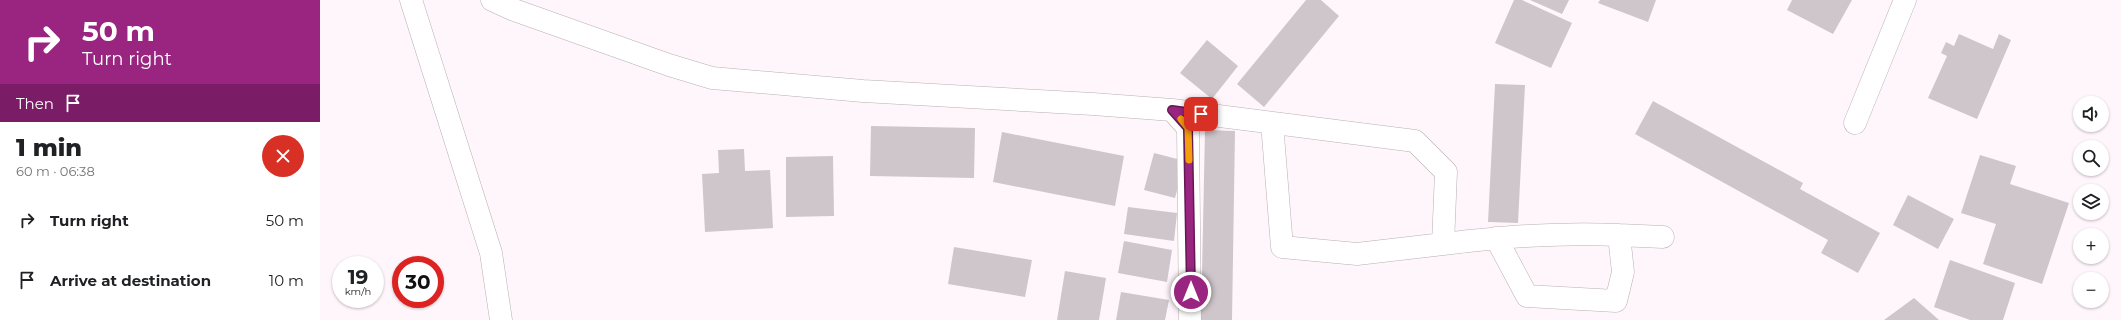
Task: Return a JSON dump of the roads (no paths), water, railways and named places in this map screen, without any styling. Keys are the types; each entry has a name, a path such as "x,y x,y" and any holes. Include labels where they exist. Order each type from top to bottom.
{"street":[{"path":"411,0 491,253 501,320"},
{"path":"492,0 514,10 669,65 712,78 863,91 1172,110 1415,141 1446,172 1443,244"},
{"path":"1855,123 1906,0"},
{"path":"1172,110 1188,128 1190,320"},
{"path":"1272,123 1282,247 1357,254 1496,238 1580,233 1663,237"},
{"path":"1496,238 1527,296 1616,301 1623,272 1620,235"}]}
